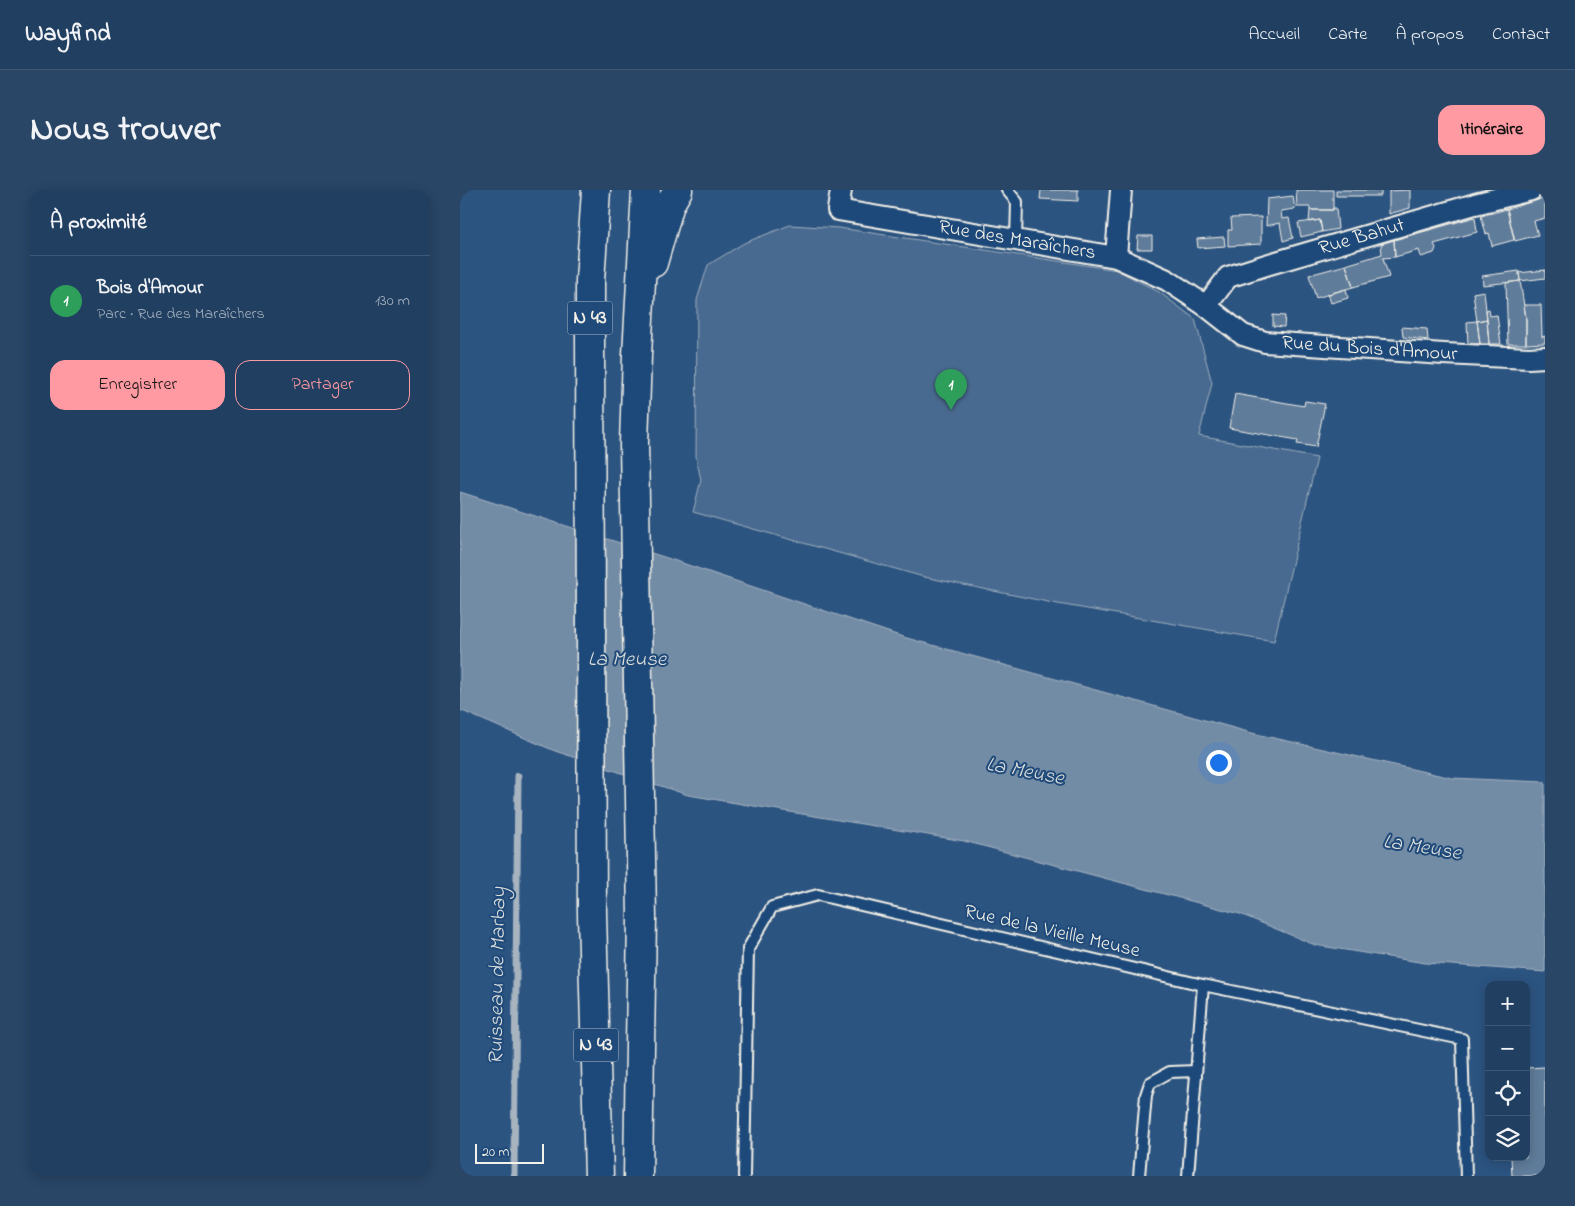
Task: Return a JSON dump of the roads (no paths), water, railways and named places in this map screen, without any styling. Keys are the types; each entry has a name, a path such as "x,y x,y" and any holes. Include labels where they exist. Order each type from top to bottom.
{"highway":[{"path":"586,190 590,281"},
{"name":"N 43","path":"596,190 590,281 592,914 599,1176"},
{"name":"N 43","path":"638,1176 642,917 634,443 646,190"},
{"path":"637,355 651,271 670,204 678,190"}],"street":[{"name":"Rue des Maraîchers","path":"841,190 838,210 1116,257 1167,280 1206,306"},
{"path":"1116,257 1121,190"},
{"name":"Rue Bahut","path":"1206,306 1228,277 1475,204 1531,190"},
{"name":"Rue du Bois d'Amour","path":"1206,306 1243,335 1265,342 1444,354 1545,357"}],"lane":[{"path":"1007,190 1017,202 1016,240"},
{"name":"Rue de la Vieille Meuse","path":"744,1176 748,949 772,907 818,895 1203,986 1462,1039 1466,1176"},
{"path":"1188,1176 1203,986"},
{"path":"1139,1176 1146,1095 1150,1083 1170,1072 1196,1071"}],"water":[{"name":"La Meuse","path":"460,492 667,558 903,637 1252,733 1452,778 1545,782 1545,972 1425,963 1315,945 1240,914 964,841 688,795 555,751 460,710"}],"waterway":[{"name":"Ruisseau de Marbay","path":"514,1176 518,776"}],"place":[{"name":"Bois d'Amour","path":"951,410"}]}
